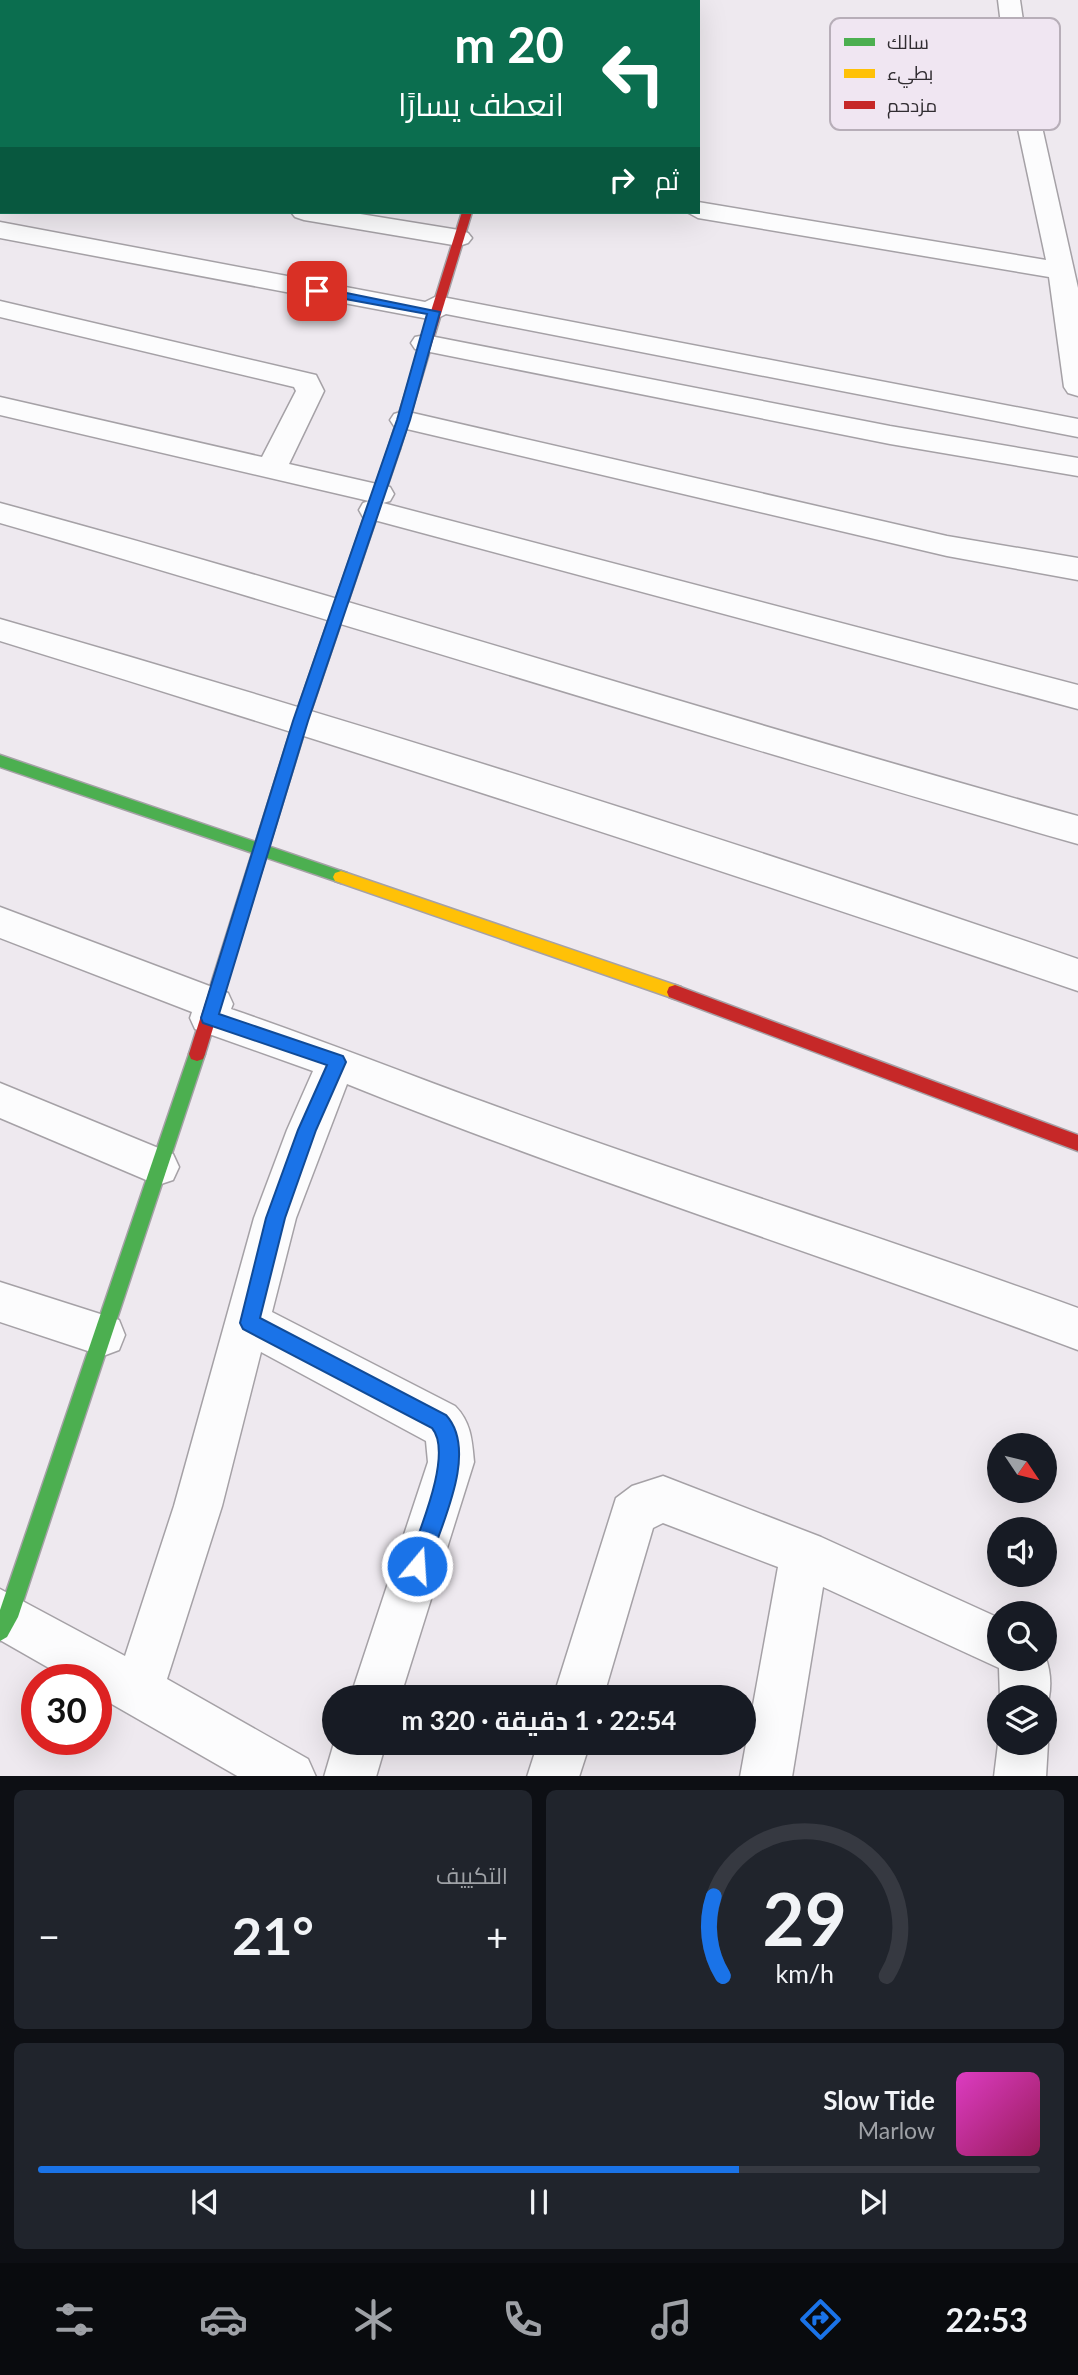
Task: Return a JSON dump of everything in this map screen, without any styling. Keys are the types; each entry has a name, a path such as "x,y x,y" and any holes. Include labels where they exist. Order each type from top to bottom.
{"street":[{"path":"1009,0 1011,18"},
{"path":"1035,130 1066,230 1062,271 1074,308 1078,387"},
{"path":"700,210 1062,271"},
{"path":"315,214 458,239"},
{"path":"290,1776 3,1620 212,1011 301,721 404,420 466,214"},
{"path":"0,230 1078,428"},
{"path":"0,309 306,381 310,391 271,470"},
{"path":"425,344 890,435 1078,467"},
{"path":"0,406 271,470 376,502 1078,697"},
{"path":"404,420 947,546 1078,569"},
{"path":"0,513 339,610 861,769 1078,831"},
{"path":"0,630 301,721 899,913 1078,975"},
{"path":"0,761 671,990 1078,1143"},
{"path":"0,922 475,1117 905,1265 1078,1329"},
{"path":"138,1691 198,1506 275,1218 307,1130 337,1062"},
{"path":"0,1100 158,1167"},
{"path":"0,1302 103,1335"},
{"path":"249,1323 439,1422 448,1432 451,1462 379,1685"},
{"path":"582,1685 633,1515 642,1504 654,1499 668,1500 804,1554 987,1638"},
{"path":"765,1776 804,1554"},
{"path":"350,1776 356,1755"},
{"path":"552,1776 560,1755"},
{"path":"1020,1776 1021,1755"}],"traffic: fast":[{"path":"303,714 394,449"},
{"path":"0,761 341,877"},
{"path":"0,1630 8,1617 197,1054"}],"traffic: slow":[{"path":"341,877 675,992"}],"traffic: jam":[{"path":"394,449 466,214"},
{"path":"197,1054 303,714"},
{"path":"675,992 1078,1143"}],"route":[{"path":"317,291 434,312 404,420 301,721 263,851 209,1018 337,1062 307,1130 275,1218 249,1323 439,1422 448,1432 451,1462 417,1566"}]}
